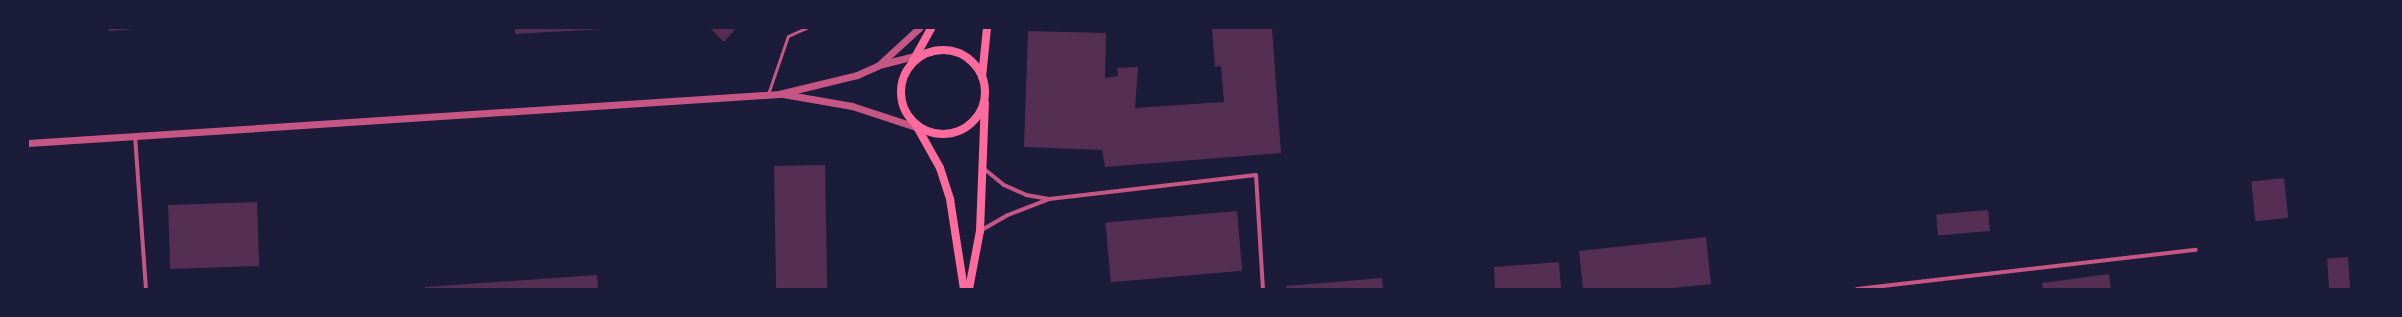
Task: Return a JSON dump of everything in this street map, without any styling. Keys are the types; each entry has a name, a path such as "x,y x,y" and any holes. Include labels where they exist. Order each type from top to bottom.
{"main road":[{"path":"931,28 907,71 902,83 902,96 905,109 918,128 940,168 950,199 964,289"},
{"path":"969,289 980,231 985,95 982,77 987,28"},
{"path":"907,71 915,61 938,50 952,51 965,56 975,65 982,77"},
{"path":"912,120 931,132 943,134 967,126 982,107 985,95"}],"street":[{"path":"879,65 919,28"},
{"path":"779,94 857,75 879,65 938,50"},
{"path":"28,143 768,94 779,94 852,106 931,132"},
{"path":"135,136 146,289"},
{"path":"983,168 1004,185 1026,195 1049,199"},
{"path":"980,231 1008,215 1049,199 1256,175 1263,289"},
{"path":"1858,289 2196,250"}],"lane":[{"path":"768,94 788,36 806,28"}],"building":[{"path":"109,28 135,28 135,29 109,31"},
{"path":"515,28 603,28 603,29 515,34"},
{"path":"710,28 736,28 724,42"},
{"path":"1212,28 1272,28 1281,153 1105,167 1102,150 1024,147 1028,31 1106,33 1105,78 1118,76 1117,68 1138,67 1135,108 1224,102 1221,66 1215,67"},
{"path":"825,165 827,289 776,289 774,166"},
{"path":"2284,178 2288,218 2255,221 2251,181"},
{"path":"257,202 259,266 170,269 168,205"},
{"path":"1988,210 1990,231 1938,235 1936,215"},
{"path":"1237,211 1242,271 1111,282 1106,223"},
{"path":"1706,237 1711,284 1663,289 1583,289 1579,251"},
{"path":"2348,257 2350,288 2329,289 2327,258"},
{"path":"1559,262 1561,289 1495,289 1494,267"},
{"path":"2109,274 2111,289 2043,289 2042,283"},
{"path":"597,275 598,289 425,289 425,287"},
{"path":"1382,278 1383,289 1286,289 1286,286"}]}
